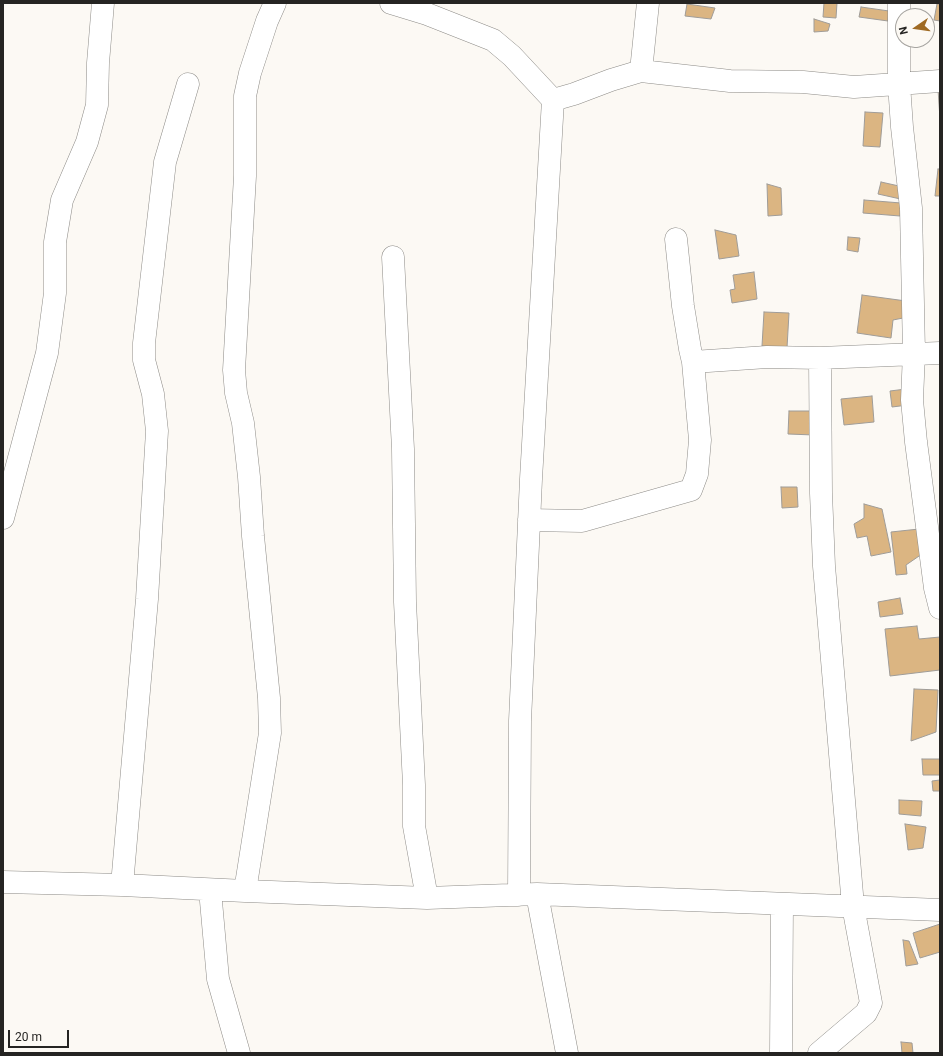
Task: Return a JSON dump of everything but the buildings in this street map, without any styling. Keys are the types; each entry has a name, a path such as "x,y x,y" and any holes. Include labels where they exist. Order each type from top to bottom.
{"street":[{"path":"3,518 46,352 55,293 55,242 62,200 87,142 97,105 98,63 104,3"},
{"path":"245,891 270,733 269,705 249,477 243,423 236,393 234,370 245,176 245,96 250,73 275,3"},
{"path":"391,3 427,14 493,40 512,56 553,100 529,520 520,722 528,894 567,1053"},
{"path":"641,71 648,3"},
{"path":"899,3 902,127 912,208 914,353 912,400 934,588 940,608"},
{"path":"553,100 641,71 730,81 803,82 854,87 940,81"},
{"path":"122,885 146,607 157,431 153,394 144,360 144,343 166,162 188,84"},
{"path":"529,520 582,521 691,490 697,474 700,440 693,362 683,306 676,239"},
{"path":"393,257 403,449 405,602 414,785 414,826 427,898"},
{"path":"693,362 767,357 820,358 940,353"},
{"path":"819,1053 866,1013 871,1003 853,906 824,566 821,493 820,358"},
{"path":"3,882 122,885 210,890 427,898 528,894 940,910"},
{"path":"210,890 218,979 239,1053"},
{"path":"781,1053 782,904"}]}
